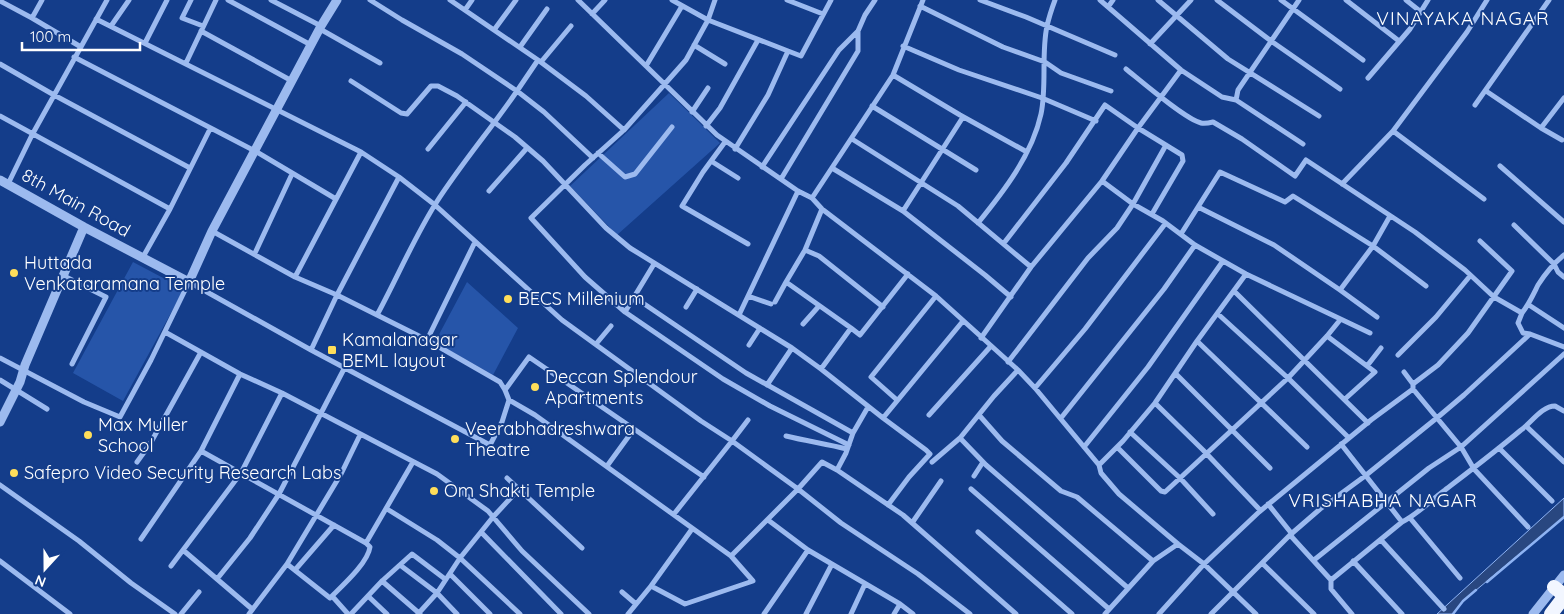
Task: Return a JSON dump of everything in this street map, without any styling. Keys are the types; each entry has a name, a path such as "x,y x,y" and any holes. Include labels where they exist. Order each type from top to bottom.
{"highway":[{"path":"1551,614 1561,593"}],"street":[{"path":"32,18 42,0"},
{"path":"4,182 107,0"},
{"path":"111,26 129,0"},
{"path":"145,43 167,0"},
{"path":"191,0 182,18 292,81"},
{"path":"186,63 216,0"},
{"path":"228,0 311,46"},
{"path":"271,0 380,63"},
{"path":"0,358 84,402 120,417 165,332 212,231 320,27 337,0"},
{"path":"370,0 462,54 517,91 544,112 593,158"},
{"path":"450,0 520,47 586,96 624,130"},
{"path":"464,10 472,0"},
{"path":"494,30 516,0"},
{"path":"578,0 706,126 725,142 798,191 812,198 822,210 936,296 1018,370 1061,418 1099,465 1101,473 1119,494 1204,564 1256,614"},
{"path":"592,14 605,0"},
{"path":"672,0 708,20 801,56 831,0"},
{"path":"715,0 708,20 686,60 624,130 531,218 585,277 625,312 723,379 848,447"},
{"path":"787,0 823,14"},
{"path":"762,167 839,50 858,31 874,0"},
{"path":"812,198 893,75 923,0"},
{"path":"980,0 1115,55"},
{"path":"978,223 1004,192 1027,152 1041,114 1047,26 1055,0"},
{"path":"1100,0 1181,70 1222,97 1236,100 1303,144"},
{"path":"1108,7 1113,0"},
{"path":"1158,0 1228,59 1319,116"},
{"path":"1150,44 1191,0"},
{"path":"1217,0 1271,41 1340,89"},
{"path":"1281,0 1363,60"},
{"path":"1236,100 1238,90 1299,0"},
{"path":"1346,0 1399,42"},
{"path":"1406,0 1421,12"},
{"path":"1368,78 1399,42 1428,0"},
{"path":"1342,184 1393,131 1467,32 1487,0"},
{"path":"1475,105 1549,0"},
{"path":"0,1 81,47"},
{"path":"646,66 682,6"},
{"path":"920,6 1004,47 1045,62 1061,73 1111,91"},
{"path":"520,47 547,9"},
{"path":"96,19 361,152 399,177 435,206 562,320 798,489 841,523 918,574 970,614"},
{"path":"377,315 449,183 495,124 539,61 572,26"},
{"path":"781,179 858,51 858,31"},
{"path":"706,126 720,108 758,40"},
{"path":"694,45 725,64"},
{"path":"904,46 959,70 1042,98 1096,120"},
{"path":"735,148 768,94 788,51"},
{"path":"74,57 255,151 336,199"},
{"path":"0,64 190,168"},
{"path":"1126,69 1199,123 1208,124 1213,122 1295,176 1306,160 1415,232 1494,297 1522,313"},
{"path":"981,338 1032,267 1102,181 1181,70"},
{"path":"893,75 963,117 1027,152"},
{"path":"350,81 401,113 407,114 431,86 438,86 457,96 527,148 557,175 565,186 618,239 654,264 792,348 868,408 926,450 930,454 909,476 888,505"},
{"path":"692,112 708,88"},
{"path":"1486,91 1562,140"},
{"path":"1541,128 1564,98"},
{"path":"428,149 466,102"},
{"path":"1004,243 1061,170 1105,104 1138,128 1182,155 1183,161 1152,214"},
{"path":"872,106 976,170"},
{"path":"0,116 170,209"},
{"path":"903,211 963,117"},
{"path":"598,153 625,177 631,176 635,174 672,128"},
{"path":"143,257 170,209 210,129"},
{"path":"1393,131 1484,199"},
{"path":"852,139 958,206 1032,267"},
{"path":"725,142 682,206 748,244"},
{"path":"1008,362 1088,258 1117,228 1133,204 1166,145"},
{"path":"489,191 527,148"},
{"path":"295,277 361,152"},
{"path":"711,161 738,178"},
{"path":"1500,166 1564,222"},
{"path":"832,168 903,211 1011,297"},
{"path":"1181,234 1220,172 1285,202 1293,196 1373,246 1426,286"},
{"path":"255,253 292,174"},
{"path":"311,350 337,295 399,177"},
{"path":"1102,181 1195,245 1246,274 1340,320 1370,332"},
{"name":"8th Main Road","path":"4,182 84,227 189,282"},
{"path":"739,315 798,191"},
{"path":"1198,207 1274,245 1377,318"},
{"path":"748,296 773,303 805,250 822,210"},
{"path":"1340,290 1373,246 1390,216"},
{"path":"1035,388 1086,329 1165,224"},
{"path":"1514,225 1554,264 1558,272 1564,277"},
{"path":"0,422 16,390 84,227"},
{"path":"189,282 311,350 490,445 502,422 509,400 506,390 500,382 427,340 337,295 295,277 255,253 212,231"},
{"path":"1159,614 1204,564 1260,510 1438,365 1468,333 1512,271 1480,241"},
{"path":"427,340 475,242"},
{"path":"1061,418 1164,289 1195,245"},
{"path":"805,250 819,256 883,306"},
{"path":"1564,255 1554,264 1538,285 1518,323 1523,333 1564,347"},
{"path":"1084,447 1148,367 1223,261"},
{"path":"625,312 654,264"},
{"path":"786,282 860,335 908,274"},
{"path":"1099,465 1155,403 1246,274"},
{"path":"64,276 106,297 72,364"},
{"path":"1398,355 1436,317 1470,276"},
{"path":"686,307 697,289"},
{"path":"1234,291 1368,423"},
{"path":"897,400 871,377 936,296"},
{"path":"634,297 746,373 853,433"},
{"path":"1529,305 1564,328"},
{"path":"803,324 820,306"},
{"path":"1218,314 1288,378 1349,438"},
{"path":"1117,447 1165,492 1262,404 1305,360 1340,320"},
{"path":"882,418 963,321"},
{"path":"596,344 611,326"},
{"path":"749,345 760,328"},
{"path":"821,369 852,328"},
{"path":"165,332 240,374 282,393 437,474 481,505 522,550 586,613"},
{"path":"1211,614 1291,534 1320,509 1365,476 1438,417 1530,334"},
{"path":"1327,336 1375,372 1345,399"},
{"path":"1197,341 1306,447"},
{"path":"929,415 991,346"},
{"path":"767,385 792,348"},
{"path":"1367,366 1381,348"},
{"path":"136,462 150,444 201,352"},
{"path":"1314,560 1429,468 1461,446 1564,354"},
{"path":"506,390 529,357 704,477"},
{"path":"216,579 250,538 279,494 345,367"},
{"path":"932,462 960,438 1018,370"},
{"path":"1404,372 1461,446 1474,468 1528,527"},
{"path":"141,539 201,451 240,374"},
{"path":"1176,374 1270,468"},
{"path":"0,380 47,409"},
{"path":"171,566 241,473 282,393"},
{"path":"509,400 535,415 731,556 753,582 685,604 651,586"},
{"path":"1155,403 1260,510"},
{"path":"1331,580 1402,522 1410,518 1499,448 1546,408 1551,406 1558,407 1564,411"},
{"path":"837,470 853,433 868,408"},
{"path":"979,416 998,437 1061,491 1077,497 1153,562"},
{"path":"674,514 748,420"},
{"path":"1526,426 1564,462"},
{"path":"607,466 634,429"},
{"path":"1130,432 1180,478 1213,514"},
{"path":"248,614 287,564 341,474 360,435"},
{"path":"786,436 812,443 848,447"},
{"path":"960,438 983,462 1128,588"},
{"path":"1341,444 1402,522"},
{"path":"1499,448 1552,501"},
{"path":"201,451 370,546 365,560 332,596"},
{"path":"366,543 413,462"},
{"path":"731,556 768,520 822,462 837,470 912,523 1016,614"},
{"path":"974,476 983,462"},
{"path":"507,478 582,548"},
{"path":"912,523 941,481"},
{"path":"0,484 175,614"},
{"path":"382,582 419,614 437,593 445,579 480,532 519,489"},
{"path":"971,489 1107,612 1153,562 1178,544"},
{"path":"1268,504 1331,580 1331,589 1352,614"},
{"path":"387,509 437,540 460,558 520,614"},
{"path":"1410,518 1460,578"},
{"path":"768,520 808,550 900,604 913,614"},
{"path":"295,570 334,525"},
{"path":"628,614 651,586 692,529"},
{"path":"480,532 561,614"},
{"path":"978,532 1072,614"},
{"path":"1382,540 1444,609"},
{"path":"183,550 252,609"},
{"path":"764,614 808,550"},
{"path":"287,564 330,598 332,596 353,613 412,554 445,579"},
{"path":"0,561 70,614"},
{"path":"1353,561 1402,614"},
{"path":"806,614 832,564"},
{"path":"1263,564 1314,614"},
{"path":"400,565 437,593 457,614"},
{"path":"450,574 490,614"},
{"path":"1533,614 1561,593 1564,575"},
{"path":"851,614 865,584"},
{"path":"181,614 199,592"},
{"path":"622,592 636,604"},
{"path":"368,596 387,614"},
{"path":"894,614 900,604"}],"shaded area":[{"path":"669,93 720,143 617,235 570,186"},
{"path":"133,262 184,289 123,401 73,373"},
{"path":"467,282 518,328 493,375 435,342"},
{"path":"1564,498 1564,517 1463,601 1453,614 1437,614"}],"waterway":[{"path":"1487,582 1564,517"},
{"path":"1453,614 1463,601 1476,590"}],"place":[{"name":"Huttada Venkataramana Temple","path":"14,273"},
{"name":"BECS Millenium","path":"508,299"},
{"name":"Kamalanagar BEML layout","path":"332,350"},
{"name":"Deccan Splendour Apartments","path":"535,387"},
{"name":"Max Muller School","path":"88,435"},
{"name":"Veerabhadreshwara Theatre","path":"455,439"},
{"name":"Safepro Video Security Research Labs","path":"14,473"},
{"name":"Om Shakti Temple","path":"434,491"}],"district":[{"name":"VINAYAKA NAGAR","path":"1463,18"},
{"name":"VRISHABHA NAGAR","path":"1383,500"}]}
